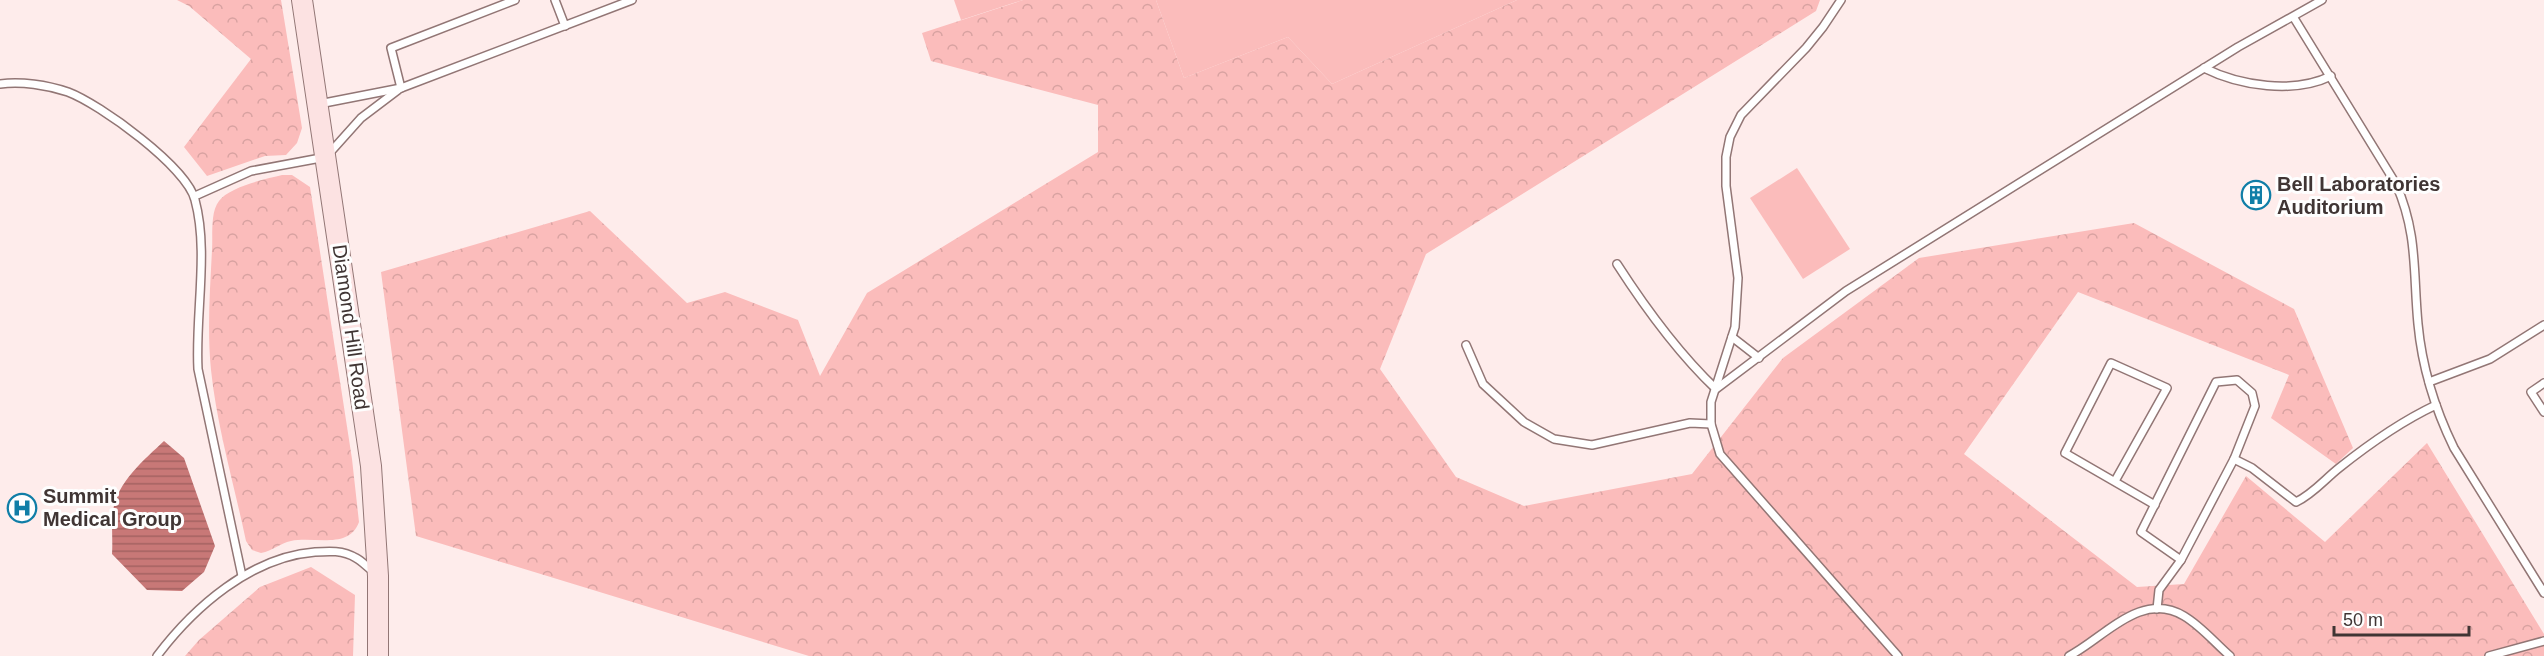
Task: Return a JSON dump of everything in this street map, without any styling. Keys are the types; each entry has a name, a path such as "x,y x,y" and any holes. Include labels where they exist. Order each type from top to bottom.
{"main road":[{"name":"Diamond Hill Road","path":"302,0 370,466 378,576 378,656"}],"lane":[{"path":"401,88 391,48 515,0"},
{"path":"555,0 565,26"},
{"path":"318,104 401,88 565,26 611,4 632,0"},
{"path":"1841,0 1806,48 1741,115 1730,137 1726,157 1726,186 1738,278 1735,327 1711,402 1711,424 1720,454 1898,656"},
{"path":"1716,389 1846,291 2238,47 2294,18 2322,0"},
{"path":"2294,18 2390,171 2407,212 2416,269 2418,324 2429,382 2436,405 2454,448 2544,593"},
{"path":"2204,68 2223,78 2264,84 2302,86 2331,76"},
{"path":"0,84 36,84 68,92 101,109 142,140 174,169 195,196 201,226 198,369 242,576"},
{"path":"195,196 251,171 326,157 361,118 401,88"},
{"path":"1617,264 1653,318 1698,372 1716,389"},
{"path":"2429,382 2490,358 2544,325"},
{"path":"1732,337 1759,358"},
{"path":"1466,345 1483,384 1524,422 1554,439 1592,445 1689,423 1711,424"},
{"path":"2115,481 2167,388 2111,363 2065,453 2155,505"},
{"path":"2157,609 2159,590 2181,560 2234,459 2255,406 2252,393 2237,380 2216,382 2141,532 2181,560"},
{"path":"2544,383 2531,392 2544,412"},
{"path":"2234,459 2252,468 2296,502 2304,499 2339,468 2415,415 2436,405"},
{"path":"157,656 200,610 242,576 285,557 333,551 355,557 378,576"},
{"path":"2069,656 2134,613 2157,609 2166,609 2185,616 2230,656"},
{"path":"2489,656 2544,641"}],"green space":[{"path":"177,0 281,0 302,128 297,143 286,155 265,156 207,176 184,147 251,59 189,6"},
{"path":"954,0 1023,0 961,20"},
{"path":"1023,0 1156,0 1184,78 1288,37 1332,84 1517,0 1820,0 1816,11 1426,254 1380,369 1456,477 1524,506 1692,474 1783,358 1919,258 2134,223 2294,309 2353,448 2336,464 2271,418 2289,375 2078,292 1964,454 2137,587 2184,584 2246,476 2325,542 2427,443 2544,634 2544,656 809,656 416,536 381,272 590,211 687,303 725,292 798,320 820,376 867,293 1098,152 1098,105 931,61 922,33"},
{"path":"1156,0 1517,0 1332,84 1288,37 1184,78"},
{"path":"1797,168 1850,249 1803,279 1750,198"},
{"path":"282,175 292,175 310,187 352,459 359,522 354,531 339,539 291,541 261,553 252,550 246,541 214,391 209,325 213,224 214,211 224,196 248,184"},
{"path":"311,567 355,595 353,656 185,656 199,640 260,587"}],"shaded area":[{"path":"164,441 184,458 215,546 204,572 182,591 147,590 112,554 113,512 119,491 132,473"}],"place":[{"name":"Bell Laboratories Auditorium","path":"2256,195"},
{"name":"Summit Medical Group","path":"22,508"}]}
